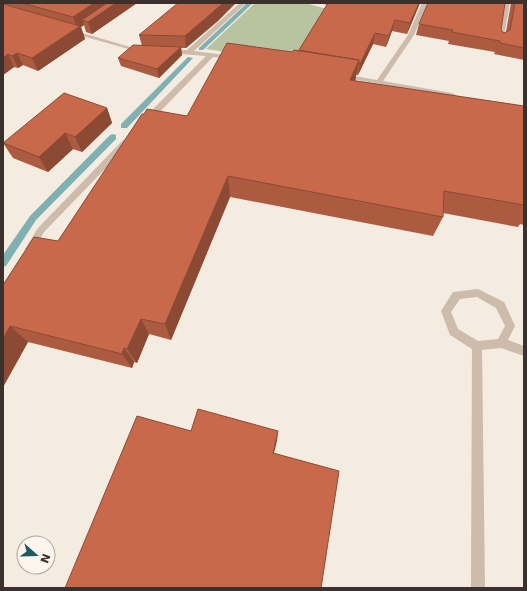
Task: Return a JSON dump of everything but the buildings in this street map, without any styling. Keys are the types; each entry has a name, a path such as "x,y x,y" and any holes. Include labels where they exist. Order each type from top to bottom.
{"street":[{"path":"189,52 243,3"},
{"path":"379,82 411,35 425,3"},
{"path":"500,41 507,3"},
{"path":"65,29 139,51 146,51"},
{"path":"79,33 85,29"},
{"path":"160,51 189,52 241,60"},
{"path":"142,126 211,55"},
{"path":"333,75 463,97"},
{"path":"26,256 41,230 132,137"},
{"path":"501,343 510,326 500,305 478,293 457,296 446,311 454,332 477,346 501,343 524,351"},
{"path":"477,346 478,588"}],"green space":[{"path":"255,3 305,3 327,9 296,63 206,49"}],"waterway":[{"path":"201,49 250,3"},
{"path":"124,126 190,58"},
{"path":"3,263 33,218 113,137"}]}
